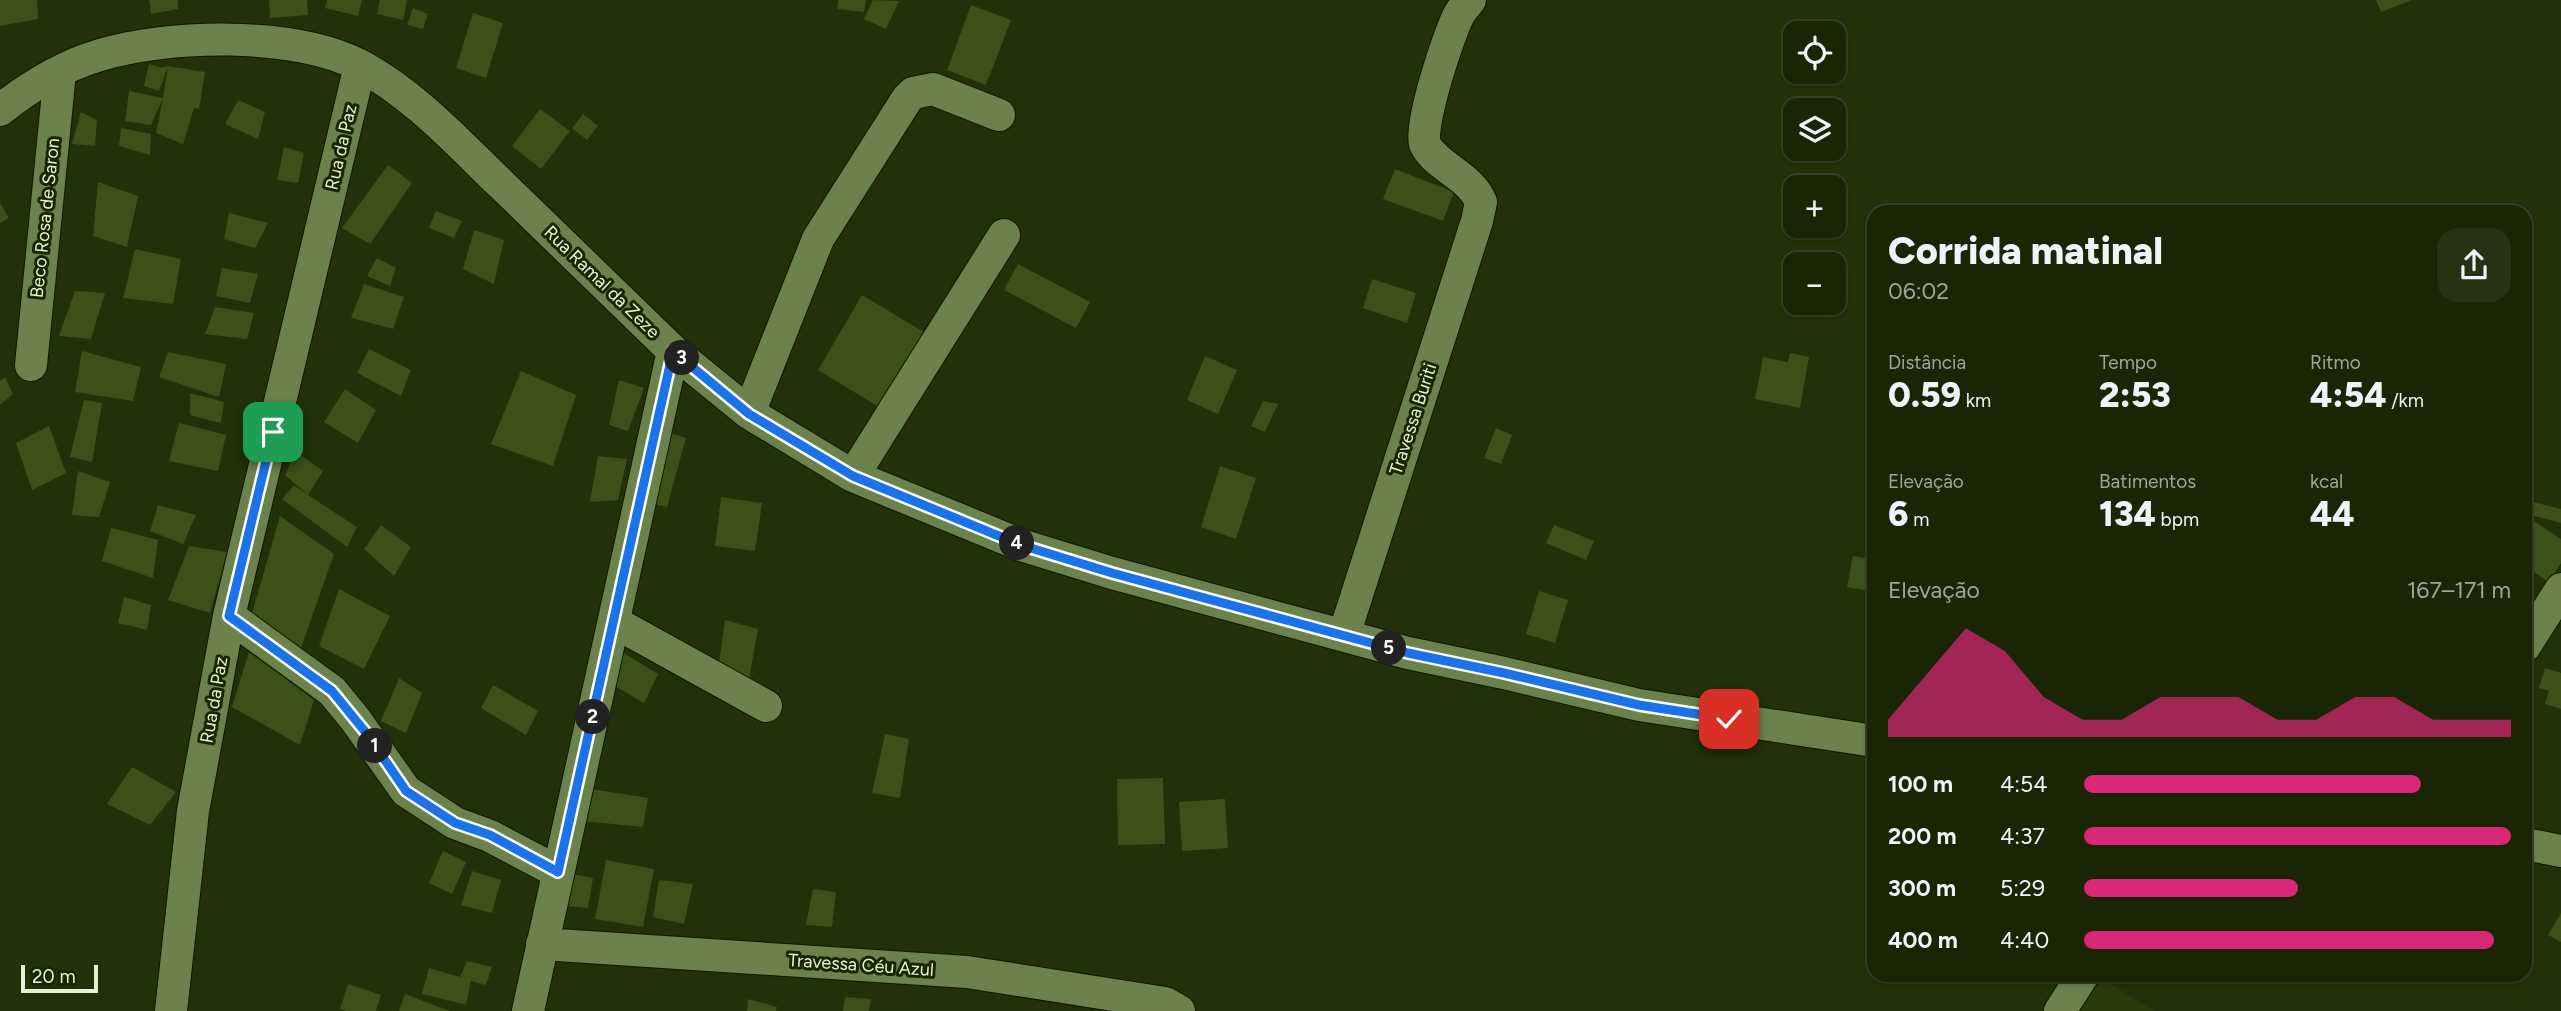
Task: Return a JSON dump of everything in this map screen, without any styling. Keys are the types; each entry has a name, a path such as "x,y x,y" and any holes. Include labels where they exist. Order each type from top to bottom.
{"street":[{"name":"Travessa Buriti","path":"1344,635 1480,202 1471,186 1430,150 1423,139 1426,117 1442,61 1459,14 1470,0"},
{"name":"Rua Ramal da Zeze","path":"0,110 30,87 97,56 117,51 184,41 223,39 271,43 336,57 360,66 422,108 673,351 749,414 853,476 1021,545 1408,653 1639,705 1867,740"},
{"name":"Rua da Paz","path":"171,1011 193,811 229,616 360,66"},
{"name":"Beco Rosa de Saron","path":"31,365 60,72"},
{"path":"749,414 818,239 907,99 913,93 933,89 999,115"},
{"path":"853,476 1004,235"},
{"path":"528,1011 673,351"},
{"path":"2532,635 2561,589"},
{"path":"229,616 332,691 361,726 406,791 455,823 490,835 558,872"},
{"path":"614,622 766,706"},
{"path":"2532,845 2561,851"},
{"name":"Travessa Céu Azul","path":"541,944 967,972 1165,1003 1178,1010"},
{"path":"2060,1011 2078,982"}],"shaded area":[{"path":"2094,982 2108,982 2154,1011 2074,1011"}],"building":[{"path":"0,0 37,0 38,19 0,26"},
{"path":"149,0 178,0 178,9 151,14"},
{"path":"269,0 307,0 308,15 270,18"},
{"path":"327,0 362,0 358,16 325,8"},
{"path":"380,0 407,0 403,20 377,14"},
{"path":"838,0 866,0 864,12 837,9"},
{"path":"873,0 899,1 886,29 864,19"},
{"path":"2376,0 2412,0 2381,12"},
{"path":"971,5 1011,20 986,85 947,70"},
{"path":"413,8 428,14 423,29 407,25"},
{"path":"473,13 503,23 486,78 456,68"},
{"path":"149,64 162,68 168,66 159,91 144,86"},
{"path":"168,66 205,72 199,109 194,108 183,144 156,133"},
{"path":"129,91 163,98 151,125 125,121"},
{"path":"238,100 265,112 258,139 225,124"},
{"path":"540,109 570,131 541,169 512,146"},
{"path":"81,112 97,120 95,146 72,144"},
{"path":"583,114 598,126 587,140 572,128"},
{"path":"121,128 151,134 150,155 119,146"},
{"path":"284,147 304,153 298,183 277,180"},
{"path":"388,165 412,183 370,244 342,228"},
{"path":"1395,169 1454,192 1443,221 1383,199"},
{"path":"98,182 138,196 127,247 93,236"},
{"path":"0,203 9,218 0,223"},
{"path":"436,211 462,221 454,238 429,228"},
{"path":"229,213 268,223 255,248 224,239"},
{"path":"474,230 504,240 494,284 463,269"},
{"path":"135,249 181,259 173,304 123,298"},
{"path":"377,258 396,268 390,286 367,276"},
{"path":"1018,264 1090,302 1076,328 1004,290"},
{"path":"222,268 258,274 250,303 216,296"},
{"path":"1372,279 1416,293 1407,323 1363,308"},
{"path":"364,284 404,297 393,329 351,318"},
{"path":"75,291 105,293 91,339 59,336"},
{"path":"862,295 927,334 882,409 818,370"},
{"path":"215,307 254,313 247,339 205,334"},
{"path":"369,349 411,370 401,396 357,373"},
{"path":"82,351 141,367 133,401 75,392"},
{"path":"168,352 226,364 219,397 159,377"},
{"path":"1790,353 1809,357 1800,408 1755,399 1763,357 1788,362"},
{"path":"1205,356 1237,370 1218,414 1187,400"},
{"path":"521,371 576,395 553,466 491,444"},
{"path":"5,377 13,394 0,405 0,381"},
{"path":"619,380 644,388 628,431 609,425"},
{"path":"345,389 376,410 358,443 324,422"},
{"path":"190,393 224,402 221,423 190,415"},
{"path":"84,400 102,403 92,462 70,457"},
{"path":"1263,401 1278,404 1265,432 1251,426"},
{"path":"179,423 226,435 218,471 169,461"},
{"path":"49,426 66,473 32,490 16,443"},
{"path":"1496,428 1512,435 1501,464 1484,458"},
{"path":"664,431 686,438 667,507 647,503"},
{"path":"295,451 323,471 308,495 285,475"},
{"path":"598,456 627,459 618,500 590,502"},
{"path":"1220,466 1256,478 1236,539 1201,527"},
{"path":"78,471 110,482 99,517 72,515"},
{"path":"294,485 357,527 347,547 282,499"},
{"path":"721,497 762,503 755,551 715,546"},
{"path":"2533,502 2561,509 2561,523 2532,516"},
{"path":"158,505 196,515 183,544 150,531"},
{"path":"280,516 334,554 299,654 251,617"},
{"path":"2534,521 2561,539 2561,563 2549,582 2532,571"},
{"path":"381,525 411,547 394,576 364,549"},
{"path":"1554,525 1594,541 1586,560 1546,543"},
{"path":"111,528 158,540 153,578 102,561"},
{"path":"189,546 227,552 210,613 168,600"},
{"path":"1853,556 1867,559 1867,591 1847,587"},
{"path":"339,589 390,616 364,669 319,646"},
{"path":"1539,591 1568,600 1555,643 1526,634"},
{"path":"124,597 151,605 147,630 118,623"},
{"path":"725,620 758,629 749,679 718,670"},
{"path":"619,650 658,674 644,703 608,682"},
{"path":"249,652 314,700 300,745 232,707"},
{"path":"2545,668 2561,673 2561,709 2545,704 2549,691 2539,688"},
{"path":"399,678 422,693 406,733 381,721"},
{"path":"493,685 538,711 526,735 481,708"},
{"path":"885,734 909,739 900,798 872,793"},
{"path":"132,767 176,792 150,825 107,804"},
{"path":"1163,778 1165,844 1118,845 1117,779"},
{"path":"585,788 648,798 643,827 583,821"},
{"path":"1225,799 1228,848 1182,851 1179,802"},
{"path":"443,851 466,862 452,894 429,883"},
{"path":"606,860 654,869 643,927 595,919"},
{"path":"472,871 501,880 492,913 461,905"},
{"path":"567,873 593,878 588,908 557,905"},
{"path":"659,880 693,884 684,924 653,917"},
{"path":"813,889 836,892 832,927 806,925"},
{"path":"2561,913 2561,942 2548,935"},
{"path":"467,961 492,967 486,985 471,981 466,1005 422,994 429,968 460,977"},
{"path":"348,984 381,995 376,1011 340,1009"},
{"path":"405,994 450,1011 399,1011"},
{"path":"845,997 871,999 869,1011 843,1011"},
{"path":"748,999 777,1007 776,1011 747,1011"}],"route":[{"path":"273,432 229,616 332,691 367,734 406,791 455,823 490,835 558,872 673,351 749,414 853,476 1021,545 1112,573 1408,653 1639,705 1729,719"}]}
